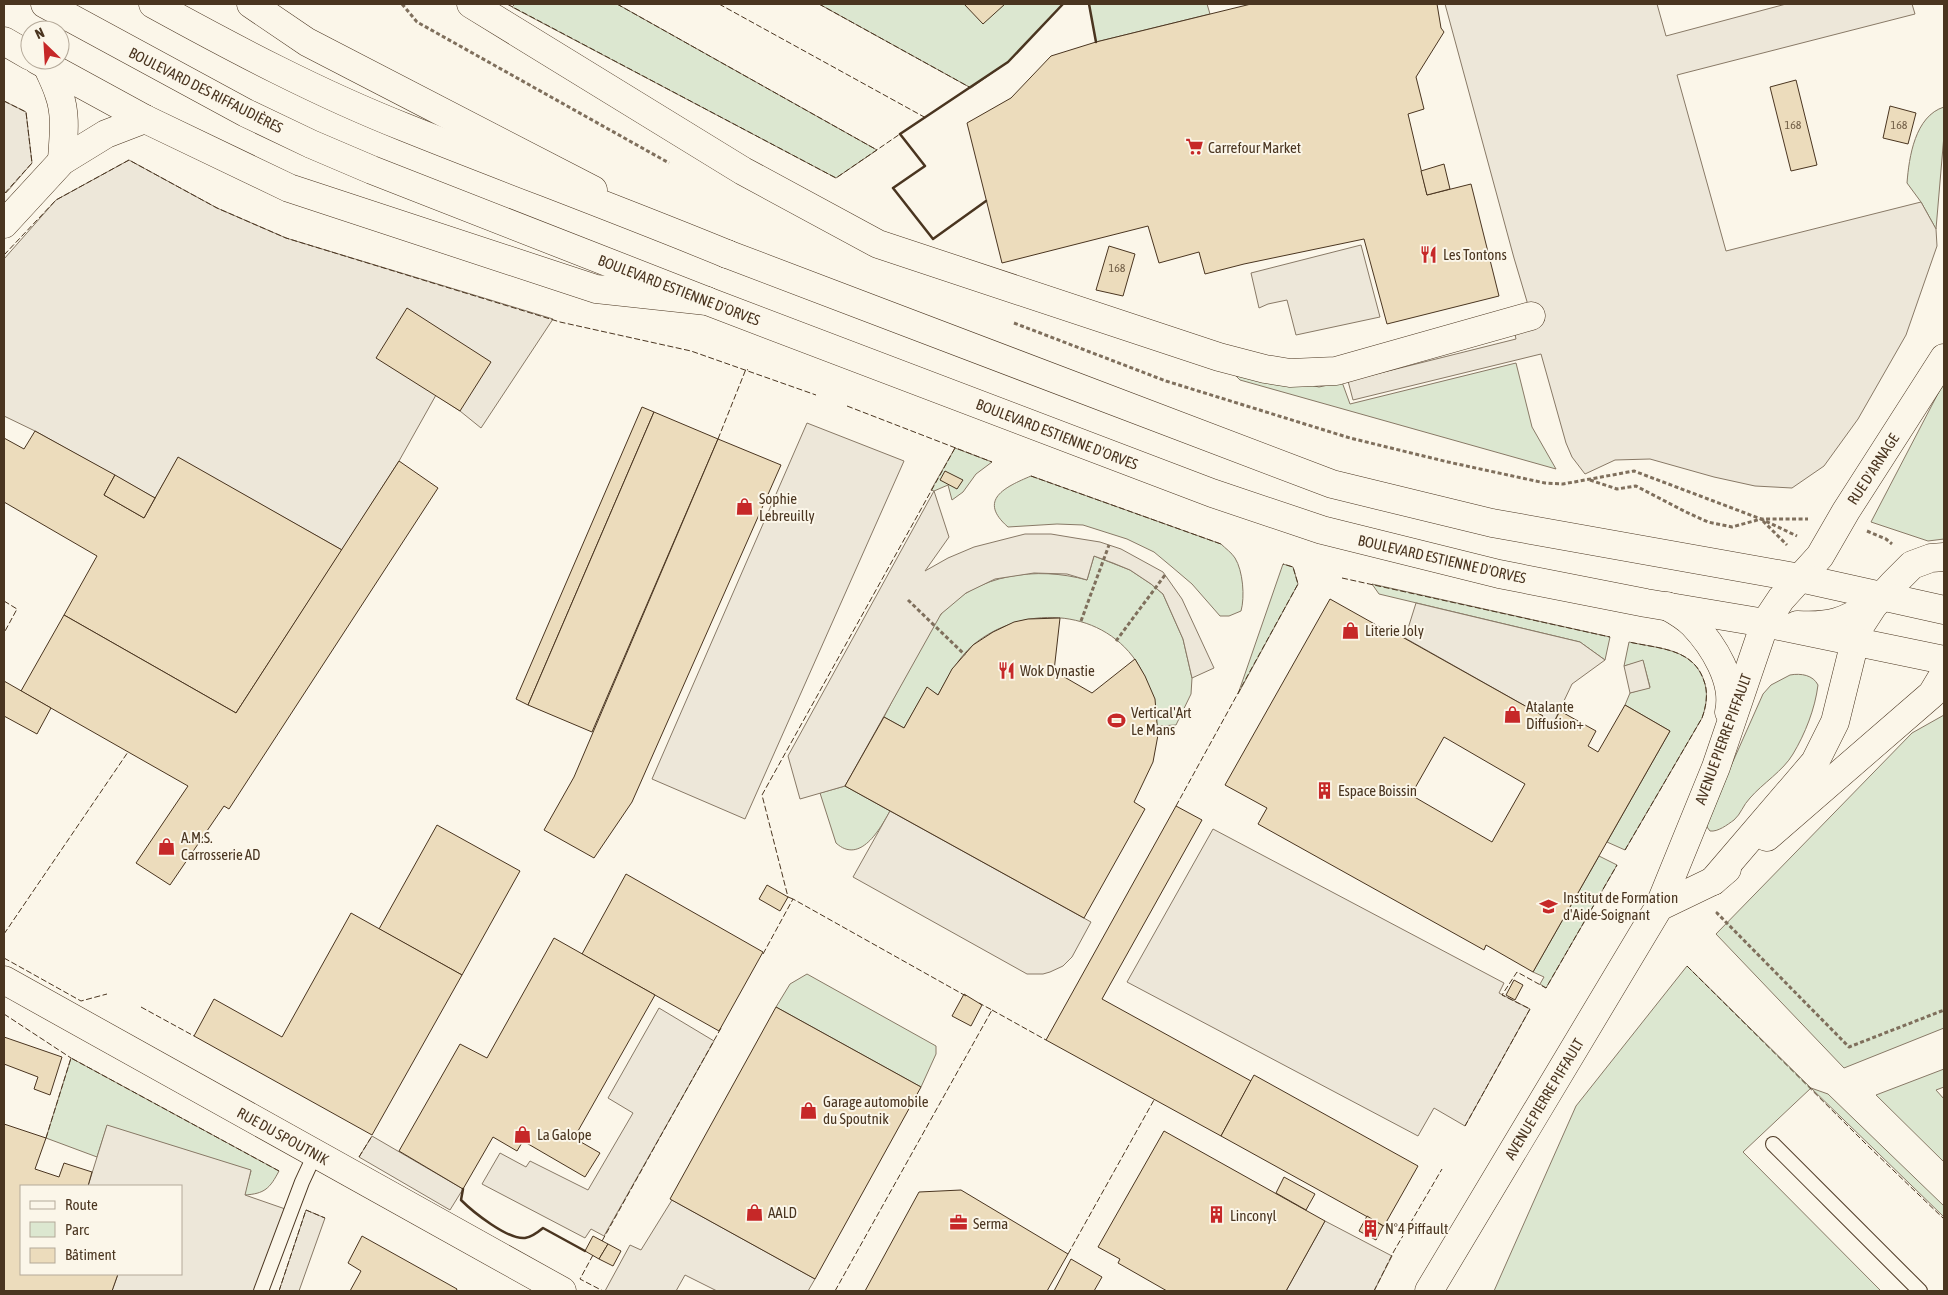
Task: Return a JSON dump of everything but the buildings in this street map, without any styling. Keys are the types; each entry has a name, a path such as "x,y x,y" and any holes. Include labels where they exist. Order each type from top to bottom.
{"main road":[{"name":"BOULEVARD DES RIFFAUDIÈRES","path":"45,4 246,113 372,170"},
{"path":"154,4 279,71 407,128 727,254 1332,484 1492,523 1800,578 1879,599 1944,610"},
{"path":"251,4 270,12 307,42 670,230"},
{"path":"471,4 742,170 878,244 1228,360 1290,373 1336,371 1531,316"},
{"path":"4,41 20,50"},
{"path":"44,70 59,94 62,106 64,132 62,161"},
{"path":"56,70 145,119 289,188 596,289 708,301"},
{"path":"4,224 62,161 106,134 145,119"},
{"name":"BOULEVARD ESTIENNE D'ORVES","path":"372,170 708,301 1212,493 1322,530 1499,574 1666,606 1765,623 1852,630 1944,660"},
{"name":"RUE D'ARNAGE","path":"1800,578 1820,556 1846,511 1944,358"},
{"path":"1852,630 1861,623 1879,599 1912,565 1931,558 1944,557"},
{"path":"1713,881 1814,762 1834,722 1852,630 1849,611 1830,595 1800,578"},
{"name":"AVENUE PIERRE PIFFAULT","path":"1429,1291 1659,907 1716,767 1765,623 1781,599 1800,578"},
{"path":"1666,606 1681,614 1692,624 1710,647 1728,681 1731,704 1716,767"},
{"path":"1659,907 1713,881 1795,814 1846,767 1932,694 1944,674"},
{"name":"RUE DU SPOUTNIK","path":"4,980 562,1291"}],"lane":[{"path":"1773,1144 1920,1291"},
{"path":"261,1291 302,1182 315,1154"}],"path":[{"path":"1589,480 1617,489 1636,486 1708,522 1732,527 1761,519 1795,534 1803,541"},
{"path":"1081,621 1109,545"},
{"path":"1116,641 1165,575"},
{"path":"908,600 964,655"},
{"path":"1724,906 1717,913 1849,1047 1944,1010"}],"green space":[{"path":"515,4 617,4 877,150 836,178 512,7"},
{"path":"819,4 1063,4 1008,62 971,88"},
{"path":"1089,4 1207,4 1210,14 1096,42"},
{"path":"1944,107 1944,135 1936,229 1921,202 1907,183 1912,150 1920,128 1934,112"},
{"path":"1516,363 1532,427 1556,469 1240,380 1236,376 1268,375 1319,387 1342,382 1350,404"},
{"path":"1944,382 1944,539 1928,541 1871,522"},
{"path":"955,448 992,462 976,474 963,492 952,500 948,485 934,491 931,490"},
{"path":"1031,476 1221,544 1234,556 1238,563 1243,592 1241,611 1229,616 1220,616 1192,584 1154,552 1127,539 1083,525 1057,524 1008,527 999,518 995,509 995,502 1004,490"},
{"path":"1094,556 1130,570 1163,594 1183,639 1192,678 1191,694 1176,725 1157,726 1150,692 1144,676 1136,661 1120,643 1102,630 1081,622 1059,618 1036,618 1014,623 992,632 973,645 963,656 938,695 927,688 904,728 884,717 934,625 942,613 956,600 972,589 990,582 1028,574 1068,576 1087,580"},
{"path":"1283,564 1293,567 1298,584 1238,694"},
{"path":"1372,584 1610,637 1605,660 1580,642 1379,594"},
{"path":"1629,642 1664,649 1685,657 1700,672 1706,688 1706,697 1702,718 1625,850 1607,842 1670,731 1625,705 1630,693 1650,687 1643,661 1624,666"},
{"path":"1790,675 1806,676 1813,679 1818,685 1812,712 1797,746 1784,766 1755,792 1734,820 1719,829 1710,831 1706,822 1763,694 1771,685"},
{"path":"1944,715 1944,1028 1844,1068 1716,934 1912,733"},
{"path":"845,786 890,811 875,835 861,847 853,850 845,849 836,843 820,793"},
{"path":"1599,856 1617,865 1546,988 1540,984 1544,977 1533,972"},
{"path":"1687,966 1811,1088 1743,1152 1881,1291 1494,1291 1576,1106"},
{"path":"807,974 936,1046 936,1054 921,1087 776,1007 790,984"},
{"path":"71,1058 279,1171 276,1177 266,1189 244,1195 251,1171 107,1126 97,1157 46,1138"},
{"path":"1944,1069 1944,1087 1936,1090 1944,1099 1944,1162 1876,1095"},
{"path":"1811,1088 1828,1094 1944,1206 1944,1217"}],"shaded area":[{"path":"1445,4 1657,4 1666,36 1786,4 1912,4 1915,14 1677,75 1726,251 1921,202 1936,229 1937,246 1906,335 1858,419 1824,466 1792,488 1755,486 1650,459 1615,460 1585,474 1572,457 1566,443 1541,354 1353,400 1348,381 1516,339 1512,321 1531,315"},
{"path":"4,101 26,112 32,163 6,193 4,191"},
{"path":"129,160 217,208 286,238 553,319 481,428 436,395 399,461 342,550 178,458 155,498 35,431 4,416 4,259 56,200"},
{"path":"1361,245 1380,317 1296,335 1287,300 1259,308 1251,273"},
{"path":"807,423 904,461 745,819 652,779"},
{"path":"934,491 949,537 925,571 948,558 974,547 1025,534 1051,534 1100,542 1121,549 1163,572 1182,599 1214,668 1192,678 1183,639 1163,594 1130,570 1113,563 1094,556 1087,580 1067,574 1034,573 995,579 966,593 941,614 845,786 800,799 788,756"},
{"path":"1416,603 1580,642 1605,660 1572,684 1552,726 1541,720 1543,716 1405,638"},
{"path":"1643,660 1650,688 1630,693 1624,666"},
{"path":"890,811 1091,922 1072,957 1063,966 1050,972 1027,974 853,877"},
{"path":"1213,829 1504,983 1499,993 1530,1009 1465,1126 1434,1108 1418,1136 1127,982"},
{"path":"659,1008 714,1041 604,1236 591,1229 585,1238 482,1184 500,1153 526,1167 530,1161 588,1190 633,1113 608,1098"},
{"path":"107,1125 251,1170 245,1195 291,1211 261,1291 112,1291 118,1275 182,1275 182,1185 88,1185"},
{"path":"372,1136 463,1189 450,1210 359,1157"},
{"path":"672,1200 815,1279 808,1291 717,1291 685,1275 676,1291 605,1291 630,1245 641,1250"},
{"path":"306,1210 325,1218 299,1291 279,1291"},
{"path":"1325,1221 1392,1256 1374,1291 1286,1291"}],"fence":[{"path":"507,4 836,178 900,134"},
{"path":"617,4 877,150"},
{"path":"719,4 926,118"},
{"path":"819,4 971,88"},
{"path":"4,101 26,112 32,163 4,194"},
{"path":"4,255 56,200 129,160 217,208 286,238 560,322 691,351 816,395"},
{"path":"718,439 746,369 748,370"},
{"path":"847,406 992,462"},
{"path":"793,899 788,897 762,795 955,448"},
{"path":"1031,476 1221,544"},
{"path":"1176,806 1298,584 1293,567 1283,564"},
{"path":"1342,578 1610,637"},
{"path":"4,601 17,609 4,633"},
{"path":"1625,850 1702,718 1706,697 1706,688 1700,672 1685,657 1664,649 1629,642"},
{"path":"4,934 128,752"},
{"path":"1465,1126 1530,1009 1502,995 1517,972 1546,988 1617,865"},
{"path":"763,954 793,899 966,996"},
{"path":"4,958 81,1001 107,994"},
{"path":"1687,966 1944,1219"},
{"path":"835,1291 992,1010 979,1003"},
{"path":"141,1007 194,1036"},
{"path":"992,1010 1046,1040"},
{"path":"4,1014 71,1058"},
{"path":"602,1241 721,1028"},
{"path":"46,1138 71,1058 279,1171"},
{"path":"1068,1254 1154,1100"},
{"path":"359,1157 372,1136"},
{"path":"1374,1291 1394,1251 1442,1169"},
{"path":"279,1291 306,1210 325,1218"},
{"path":"593,1255 580,1279 603,1291"}],"wall":[{"path":"986,201 933,239 893,188 925,166 900,134 1008,62 1063,4"},
{"path":"1089,4 1096,42"},
{"path":"463,1189 461,1200 500,1230 510,1235 525,1238 532,1236 543,1228 585,1251"}],"place":[{"name":"Carrefour Market","path":"1194,147"},
{"name":"Les Tontons","path":"1429,254"},
{"name":"Sophie Lebreuilly","path":"745,507"},
{"name":"Literie Joly","path":"1351,630"},
{"name":"Wok Dynastie","path":"1006,670"},
{"name":"Atalante Diffusion+","path":"1512,715"},
{"name":"Vertical'Art Le Mans","path":"1117,721"},
{"name":"Espace Boissin","path":"1324,790"},
{"name":"A.M.S. Carrosserie AD","path":"167,846"},
{"name":"Institut de Formation d'Aide-Soignant","path":"1549,906"},
{"name":"Garage automobile du Spoutnik","path":"809,1110"},
{"name":"La Galope","path":"523,1134"},
{"name":"AALD","path":"754,1212"},
{"name":"Linconyl","path":"1216,1215"},
{"name":"Serma","path":"959,1223"},
{"name":"N°4 Piffault","path":"1371,1228"}]}
